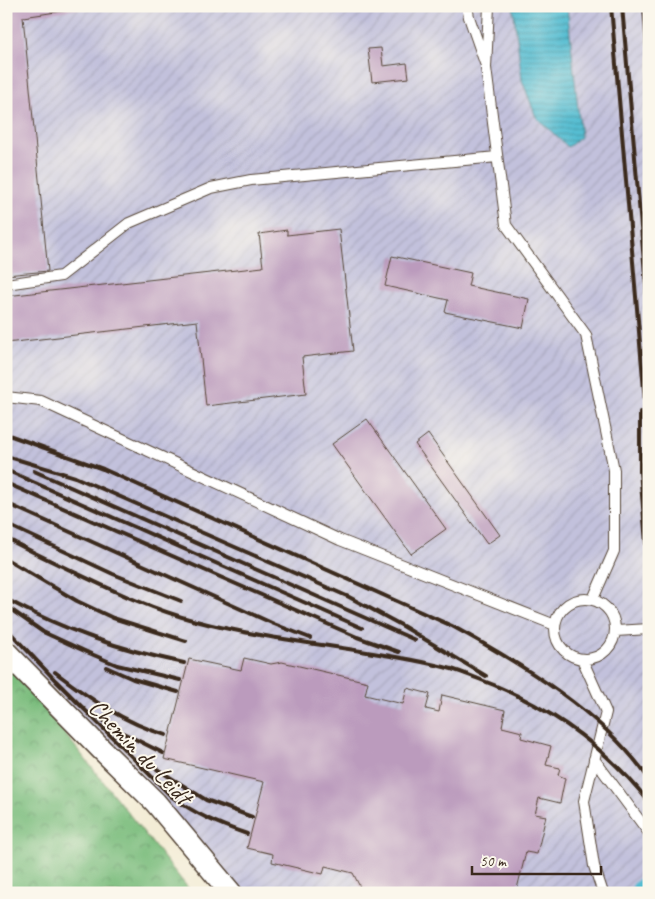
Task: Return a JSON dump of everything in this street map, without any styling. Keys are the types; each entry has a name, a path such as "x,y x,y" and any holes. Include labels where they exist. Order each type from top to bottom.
{"street":[{"name":"Chemin du Leidt","path":"6,652 155,802 231,893"}],"lane":[{"path":"467,6 486,68"},
{"path":"489,6 486,68 506,225 586,335 614,470 614,551 593,600"},
{"path":"6,284 61,276 129,223 211,188 251,180 497,156"},
{"path":"6,397 41,401 340,540 555,625"},
{"path":"582,599 593,600 602,604 610,611 615,620 616,631 614,640 608,649 592,659 573,657 559,644 555,634 558,615 568,604 582,599"},
{"path":"616,631 649,629"},
{"path":"582,659 606,712 584,801 594,866 603,893"},
{"path":"594,759 649,833"}],"shaded area":[{"path":"6,6 649,6 649,893 242,893 6,638"}],"green space":[{"path":"6,662 11,666 192,893 6,893"}],"water":[{"path":"513,6 567,6 581,137 568,147 536,117 522,80"}],"building":[{"path":"6,6 90,7 23,17 48,271 6,275"},
{"path":"381,48 383,66 407,63 409,78 372,82 368,49"},
{"path":"339,229 353,351 302,357 306,394 206,406 197,321 6,343 6,296 263,267 259,234 287,230 287,235"},
{"path":"392,256 471,273 468,286 529,299 523,328 445,312 448,300 385,286"},
{"path":"367,419 446,529 411,554 332,444"},
{"path":"428,434 500,535 487,544 415,444"},
{"path":"244,658 271,664 282,662 368,682 365,695 403,704 407,688 430,694 426,709 439,712 442,695 505,710 502,727 522,732 521,738 551,746 546,765 560,768 558,775 565,778 560,803 539,798 535,814 546,816 537,854 526,852 516,893 379,893 361,889 353,873 325,866 323,874 272,862 273,854 247,848 264,782 164,759 189,659 241,670"}],"railway":[{"path":"611,6 649,448"},
{"path":"622,6 649,320"},
{"path":"644,6 649,77"},
{"path":"640,412 640,471 649,579"},
{"path":"6,434 103,469 452,626 505,656 560,692 609,733 631,755 649,779"},
{"path":"6,456 75,477 349,597 401,625 486,676"},
{"path":"6,470 362,628"},
{"path":"34,471 415,640"},
{"path":"6,483 357,637 399,652"},
{"path":"6,503 274,624 310,638"},
{"path":"6,524 113,574 181,601"},
{"path":"6,538 119,593 180,617 258,635 413,660 463,673 494,685 538,707 579,734 616,765 649,802"},
{"path":"6,559 77,601 113,618 186,641"},
{"path":"6,599 50,621 93,638 137,652 184,663"},
{"path":"6,606 43,632 117,665 180,680"},
{"path":"6,628 172,797 208,818 247,834"},
{"path":"106,667 133,679 178,692"},
{"path":"55,672 121,717 166,735"},
{"path":"100,718 119,731 163,753"},
{"path":"141,759 206,800 252,817"}]}
